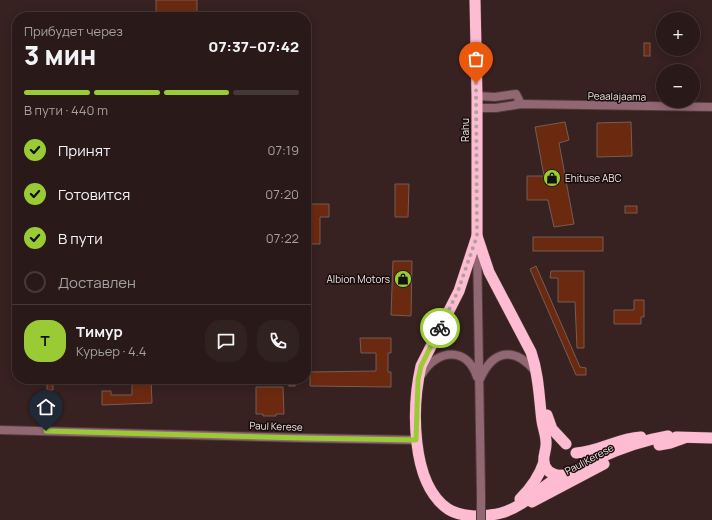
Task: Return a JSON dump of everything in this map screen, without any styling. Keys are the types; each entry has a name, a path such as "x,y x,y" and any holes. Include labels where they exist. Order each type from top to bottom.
{"highway":[{"name":"Rahu","path":"475,0 477,236"},
{"path":"477,236 488,272 531,352 540,394 546,449 543,457 544,462 548,470 556,475 560,476 572,472 577,464 576,453 571,446 554,443 546,449"},
{"path":"416,440 418,380 421,366 458,291 477,236"},
{"path":"540,394 552,429 566,444"},
{"name":"Paul Kerese","path":"572,472 598,459 642,441 668,436"},
{"name":"Paul Kerese","path":"576,453 593,451 630,438 668,436 684,438 712,438"},
{"name":"Paul Kerese","path":"416,440 421,465 426,478 433,493 440,502 449,510 460,514 481,516 519,508 625,453 640,448 670,443 684,438"},
{"name":"Paul Kerese","path":"507,511 530,488 539,476 544,462"},
{"name":"Paul Kerese","path":"507,511 532,497 560,476"}],"street":[{"path":"477,96 495,97 516,94 521,104"},
{"name":"Peaalajaama","path":"477,108 496,108 521,104 712,107"},
{"path":"477,236 481,520"},
{"path":"418,380 427,366 434,360 449,355 459,356 467,360 472,366 479,382"},
{"path":"479,382 492,361 505,355 520,357 536,372"},
{"name":"Paul Kerese","path":"0,430 416,440"}],"building":[{"path":"156,0 197,0 197,12 156,12"},
{"path":"644,43 650,43 650,56 644,56"},
{"path":"565,122 569,140 559,143 574,224 554,227 548,200 527,200 527,176 544,176 535,127"},
{"path":"631,122 632,156 597,157 597,123"},
{"path":"395,184 409,184 408,217 395,217"},
{"path":"311,204 329,204 329,217 320,217 320,244 311,244"},
{"path":"625,206 637,206 637,213 625,213"},
{"path":"533,237 603,237 603,251 533,251"},
{"path":"393,261 412,261 411,316 391,315"},
{"path":"536,266 580,367 586,368 586,375 576,375 530,269"},
{"path":"551,271 584,271 584,348 577,348 575,302 558,302 558,278 550,278"},
{"path":"634,300 644,300 644,317 641,317 641,324 614,324 614,310 634,310"},
{"path":"360,338 391,338 391,353 388,353 388,372 391,372 391,387 310,386 311,372 376,371 376,353 361,353"},
{"path":"47,384 53,384 53,390 47,390"},
{"path":"132,384 151,384 152,403 102,405 102,391 111,391 111,395 132,395"},
{"path":"289,384 295,384 295,386 289,386"},
{"path":"256,387 283,387 284,414 276,414 276,416 263,416 263,414 256,414"}],"way so far":[{"path":"440,328 463,279 472,247 477,236 476,83"}],"place":[{"name":"Ehituse ABC","path":"552,178"},
{"name":"Albion Motors","path":"403,279"}],"route":[{"path":"46,431 416,440 416,404 421,366 440,328"}]}
